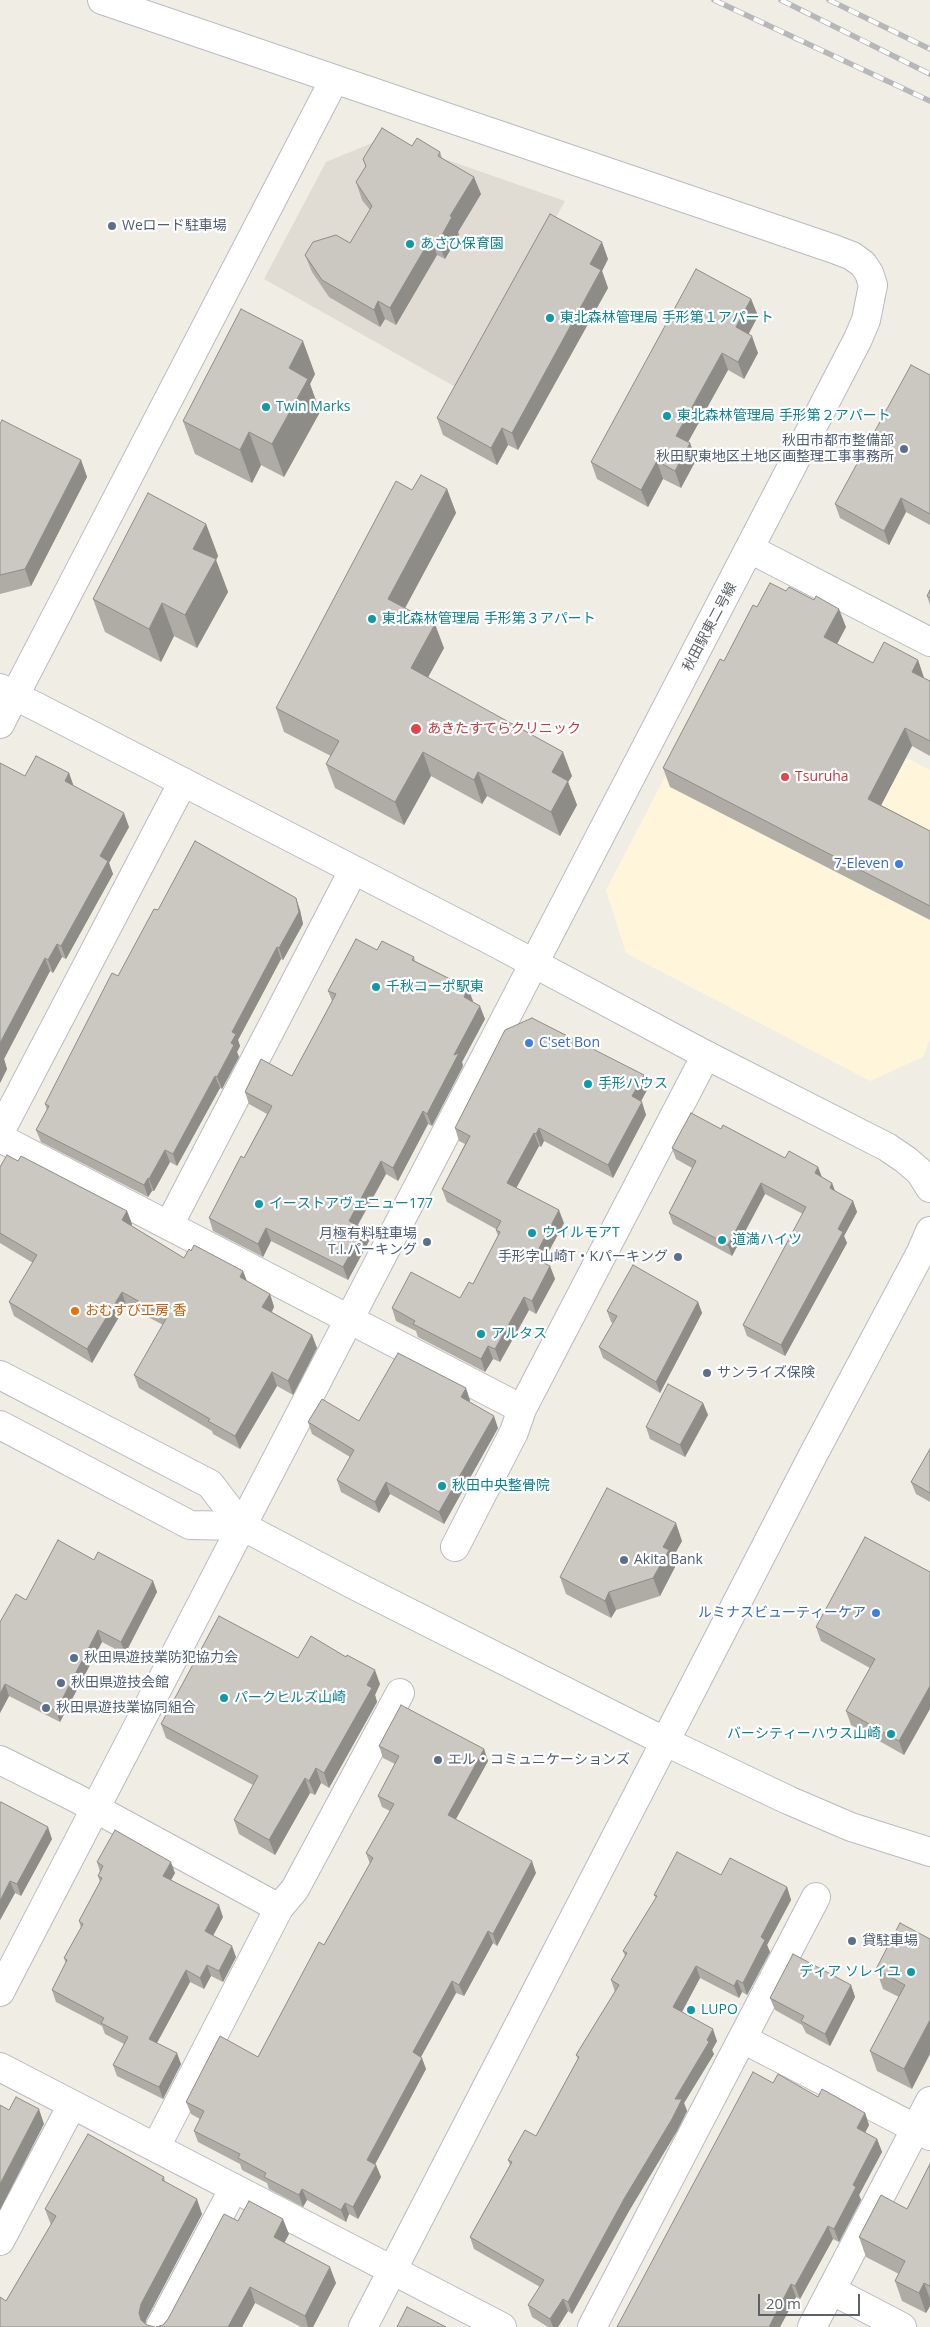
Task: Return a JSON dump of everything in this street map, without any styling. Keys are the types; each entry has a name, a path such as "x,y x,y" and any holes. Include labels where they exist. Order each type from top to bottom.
{"street":[{"path":"0,724 8,692 334,80 102,0"},
{"name":"秋田駅東二号線","path":"0,1992 858,339 866,320 873,286 869,273 863,264 852,256 834,249 334,80"},
{"path":"750,549 930,642"},
{"path":"8,692 534,963 706,1055 887,1147 920,1172 930,1188"},
{"path":"0,1132 183,782"},
{"path":"169,1225 353,871"},
{"path":"455,1547 514,1432 522,1409 706,1055"},
{"path":"0,1138 522,1409"},
{"path":"363,2327 813,1455 922,1252 930,1231"},
{"path":"0,1375 210,1484 242,1526 356,1586 666,1742 788,1800 851,1827 930,1852"},
{"path":"0,1425 190,1525 242,1526"},
{"path":"156,2147 279,1908 295,1889 400,1693"},
{"path":"0,1760 279,1908"},
{"path":"592,2327 816,1897"},
{"path":"743,2039 923,2132"},
{"path":"0,2067 502,2327"},
{"path":"812,2327 831,2290 923,2132 930,2101"},
{"path":"0,2241 72,2105"},
{"path":"160,2327 234,2188"},
{"path":"831,2290 902,2327"}],"shaded area":[{"path":"384,138 565,201 459,389 264,279 326,162"},
{"path":"724,664 930,770 930,1039 923,1057 870,1081 626,953 606,890"}],"building":[{"name":"あさひ保育園","path":"382,128 412,146 417,138 440,152 438,156 474,177 450,216 452,217 438,242 431,238 390,308 378,301 374,310 322,280 305,255 313,242 336,235 350,243 372,206 356,182 366,166 363,159"},
{"name":"東北森林管理局 手形第１アパート","path":"550,214 602,242 590,264 601,270 512,433 502,428 491,448 437,418"},
{"name":"東北森林管理局 手形第２アパート","path":"696,269 751,299 736,327 752,336 738,362 722,353 676,436 690,443 675,471 657,461 641,490 591,462"},
{"path":"241,309 303,341 289,368 308,379 272,444 249,432 240,450 183,421"},
{"name":"秋田市都市整備部 秋田駅東地区土地区画整理工事事務所","path":"911,365 930,375 930,514 901,498 884,531 835,504"},
{"path":"2,420 81,460 25,569 0,575 0,424"},
{"path":"421,475 447,489 388,599 435,624 411,668 563,752 552,772 568,781 551,812 478,772 474,780 423,752 395,802 326,764 339,741 276,708 396,481 412,490"},
{"path":"148,493 206,524 193,549 216,559 185,615 162,603 149,629 93,599"},
{"path":"770,583 786,591 789,587 814,600 816,596 839,609 824,637 873,663 884,642 918,660 912,672 930,681 930,741 905,728 868,799 930,831 930,906 663,768 720,659 724,661 753,605 757,607"},
{"path":"36,756 69,773 65,781 124,813 100,856 108,861 61,946 57,944 48,960 45,958 0,1043 0,763 25,776"},
{"path":"195,841 296,898 299,912 279,948 277,947 232,1032 236,1034 231,1043 234,1045 217,1077 215,1076 173,1154 165,1150 144,1185 36,1130 49,1106 45,1104 112,973 118,976 154,909 158,910"},
{"path":"356,939 377,950 382,941 414,957 412,960 468,988 464,997 480,1006 454,1055 459,1053 427,1114 423,1111 393,1168 381,1161 349,1221 364,1229 343,1267 266,1228 258,1244 209,1218 241,1156 244,1158 272,1106 245,1092 261,1059 292,1076 336,994 328,991"},
{"path":"532,1018 644,1075 632,1096 642,1102 608,1165 539,1128 536,1134 534,1133 507,1183 559,1210 534,1258 550,1266 532,1301 524,1297 495,1349 488,1346 481,1359 413,1324 415,1321 392,1308 411,1272 460,1298 469,1282 473,1284 500,1232 496,1230 501,1221 442,1189 470,1136 455,1128 505,1030"},
{"path":"691,1113 721,1129 723,1125 785,1158 789,1151 818,1167 815,1173 832,1183 830,1188 853,1201 838,1229 843,1232 781,1345 743,1325 806,1207 761,1183 728,1245 669,1213 696,1161 672,1148"},
{"path":"7,1155 18,1161 21,1156 127,1211 122,1220 184,1258 189,1249 191,1251 194,1245 243,1271 240,1277 270,1294 262,1307 312,1335 288,1381 272,1372 235,1436 208,1421 210,1419 134,1375 167,1317 122,1292 87,1349 9,1302 37,1255 0,1233 0,1167"},
{"path":"633,1265 698,1302 656,1382 599,1347 617,1316 607,1311"},
{"path":"398,1353 466,1388 461,1397 494,1416 439,1512 386,1482 375,1502 337,1480 354,1450 308,1422 322,1399 359,1421"},
{"path":"668,1384 703,1403 680,1445 646,1427"},
{"path":"930,1449 930,1493 911,1482"},
{"path":"607,1488 676,1523 663,1547 669,1550 653,1578 609,1592 605,1601 560,1577"},
{"path":"865,1537 930,1572 930,1686 899,1741 846,1711 875,1659 816,1627"},
{"path":"58,1540 94,1560 98,1552 153,1581 121,1642 98,1630 56,1711 5,1684 0,1694 0,1622 16,1594 26,1600"},
{"path":"219,1616 298,1658 311,1636 346,1657 347,1655 375,1670 367,1685 372,1688 324,1773 316,1768 309,1781 305,1778 269,1840 234,1820 258,1776 161,1724"},
{"path":"401,1705 484,1749 448,1815 532,1861 493,1934 488,1931 459,1985 452,1981 413,2052 422,2058 367,2160 376,2165 353,2207 345,2203 341,2210 302,2189 299,2195 264,2177 266,2173 238,2158 240,2154 194,2131 204,2111 186,2102 220,2036 258,2057 319,1942 324,1945 373,1858 366,1853 394,1804 378,1796 399,1756 379,1746"},
{"path":"1,1802 48,1827 17,1884 10,1881 0,1901 0,1804"},
{"path":"115,1830 171,1862 163,1876 219,1905 205,1931 232,1946 219,1971 207,1965 200,1978 186,1970 149,2039 177,2053 159,2087 113,2065 128,2037 101,2023 104,2018 52,1990 67,1960 64,1958 83,1924 79,1921 102,1878 98,1876 103,1866 97,1862"},
{"path":"677,1852 721,1875 730,1858 787,1887 761,1937 765,1940 743,1983 737,1980 734,1986 696,1966 673,2007 713,2029 707,2040 709,2042 675,2099 682,2099 672,2119 624,2199 568,2302 563,2299 550,2319 528,2305 544,2280 470,2237 512,2162 508,2160 525,2130 536,2136 579,2057 576,2055 619,1985 611,1980 627,1953 623,1951 657,1896 654,1895"},
{"path":"900,1923 930,1939 930,2020 904,2069 870,2051 905,1985 876,1969"},
{"path":"793,1954 851,1985 825,2034 801,2021 804,2016 770,1998"},
{"path":"753,2072 773,2083 778,2074 818,2097 822,2089 865,2113 857,2128 877,2139 853,2185 856,2187 834,2229 828,2226 795,2286 791,2284 769,2327 617,2327"},
{"path":"16,2097 39,2109 0,2184 0,2105 9,2110"},
{"path":"88,2134 164,2177 162,2180 197,2199 141,2304 139,2313 141,2320 147,2325 155,2327 0,2327 0,2297 6,2301 56,2216 45,2209"},
{"path":"930,2164 930,2286 924,2283 919,2293 895,2281 905,2261 859,2237 881,2195 907,2209"},
{"path":"249,2201 283,2219 274,2237 330,2267 305,2316 250,2287 228,2327 156,2327 163,2325 168,2319 224,2214 238,2221"},
{"path":"407,2307 446,2327 397,2327"}],"railway":[{"path":"714,0 930,101"},
{"path":"781,0 930,74"},
{"path":"829,0 930,49"}],"place":[{"name":"Weロード駐車場","path":"112,226"},
{"name":"あさひ保育園","path":"410,244"},
{"name":"東北森林管理局 手形第１アパート","path":"550,318"},
{"name":"Twin Marks","path":"266,407"},
{"name":"東北森林管理局 手形第２アパート","path":"667,416"},
{"name":"秋田市都市整備部 秋田駅東地区土地区画整理工事事務所","path":"904,449"},
{"name":"東北森林管理局 手形第３アパート","path":"372,619"},
{"name":"あきたすてらクリニック","path":"416,729"},
{"name":"Tsuruha","path":"785,777"},
{"name":"7-Eleven","path":"899,864"},
{"name":"千秋コーポ駅東","path":"376,987"},
{"name":"C'set Bon","path":"529,1043"},
{"name":"手形ハウス","path":"588,1084"},
{"name":"イーストアヴェニュー177","path":"259,1204"},
{"name":"ウイルモアT","path":"532,1233"},
{"name":"道満ハイツ","path":"722,1240"},
{"name":"月極有料駐車場 T.I.パーキング","path":"427,1242"},
{"name":"手形字山崎T・Kパーキング","path":"678,1257"},
{"name":"おむすび工房 香","path":"75,1311"},
{"name":"アルタス","path":"481,1334"},
{"name":"サンライズ保険","path":"707,1373"},
{"name":"秋田中央整骨院","path":"442,1486"},
{"name":"Akita Bank","path":"624,1560"},
{"name":"ルミナスビューティーケア","path":"876,1613"},
{"name":"秋田県遊技業防犯協力会","path":"74,1658"},
{"name":"秋田県遊技会館","path":"61,1683"},
{"name":"パークヒルズ山崎","path":"224,1698"},
{"name":"秋田県遊技業協同組合","path":"46,1708"},
{"name":"バーシティーハウス山崎","path":"891,1734"},
{"name":"エル・コミュニケーションズ","path":"438,1760"},
{"name":"貸駐車場","path":"852,1941"},
{"name":"ディア ソレイユ","path":"911,1972"},
{"name":"LUPO","path":"691,2010"}]}
